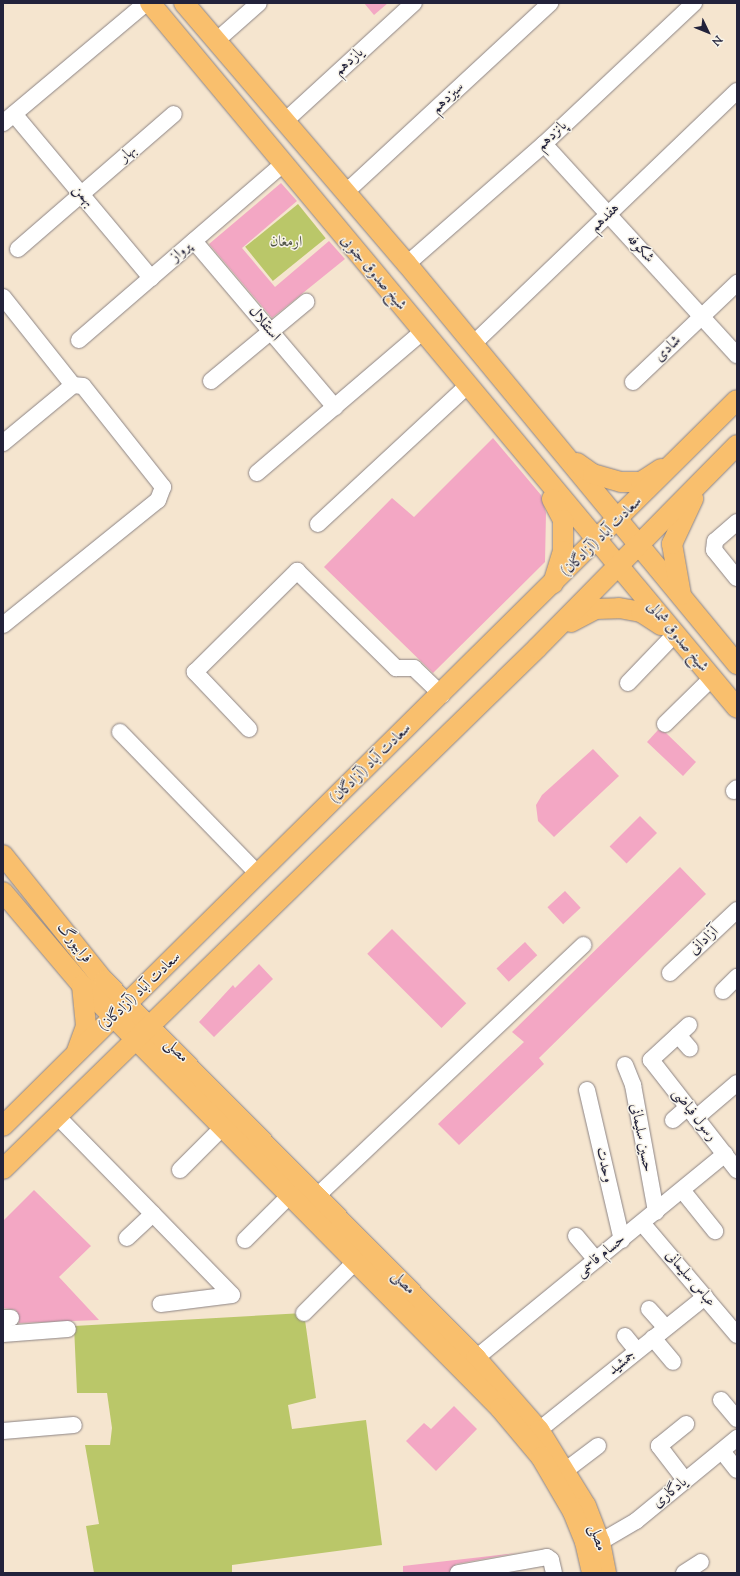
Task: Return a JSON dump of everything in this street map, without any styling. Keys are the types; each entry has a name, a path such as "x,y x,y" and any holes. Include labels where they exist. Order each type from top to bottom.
{"main road":[{"name":"شیخ صدوق جنوبی","path":"150,3 282,164 597,541"},
{"name":"شیخ صدوق جنوبی","path":"184,3 406,264 618,521"},
{"name":"سعادت آباد (آزادگان)","path":"3,1126 618,521 737,400"},
{"name":"سعادت آباد (آزادگان)","path":"3,1169 537,648 737,445"},
{"path":"562,452 593,474 641,482 687,451"},
{"path":"535,467 563,520 563,551 552,586"},
{"path":"696,616 682,596 672,544 684,512 714,468"},
{"name":"شیخ صدوق شمالی","path":"618,521 737,664"},
{"name":"شیخ صدوق شمالی","path":"597,541 736,706"},
{"path":"537,648 595,609 642,612 675,634"},
{"name":"فرایبورگ","path":"3,855 83,954 121,1011"},
{"name":"فرایبورگ","path":"3,892 82,985 121,1011 144,1032"},
{"path":"83,954 116,980 134,984 158,974"},
{"path":"74,1056 86,1026 82,985"},
{"path":"103,1072 134,1056 166,1054 169,1022 178,998"},
{"name":"مصلی","path":"144,1032 311,1202 476,1358 539,1430 566,1470 600,1542 594,1573"},
{"name":"مصلی","path":"166,1054 224,1126 291,1194 311,1202 356,1261 500,1408 541,1457 573,1512 594,1573"}],"street":[{"name":"بهمن","path":"146,3 9,118 82,194 151,278"},
{"path":"216,41 259,3"},
{"name":"یازدهم","path":"285,121 414,3"},
{"name":"سیزدهم","path":"345,193 550,3"},
{"name":"پانزدهم","path":"406,264 544,144 694,3"},
{"name":"هفدهم","path":"472,345 737,91"},
{"name":"بهار","path":"18,249 174,114"},
{"name":"شکوفه","path":"544,144 737,355"},
{"name":"پرواز","path":"79,340 282,164"},
{"name":"استقلال","path":"194,241 335,407"},
{"name":"شادی","path":"633,382 737,283"},
{"path":"3,296 73,385"},
{"path":"212,381 306,302"},
{"path":"258,473 422,332"},
{"path":"3,443 73,385 83,386 163,487 158,500 3,625"},
{"path":"318,524 467,386"},
{"path":"737,522 715,541 714,550 737,578"},
{"path":"249,729 195,672 297,571 396,668 414,668 442,695"},
{"path":"628,683 675,634"},
{"path":"665,724 712,678"},
{"path":"120,732 259,875"},
{"name":"آزادانی","path":"670,973 737,910"},
{"path":"311,1202 583,945"},
{"path":"723,991 737,977"},
{"name":"رسول فیاضی","path":"690,1049 683,1030 651,1060 737,1170"},
{"name":"حسین سلیمانی","path":"625,1065 633,1085 656,1212"},
{"path":"673,1120 692,1112 737,1083"},
{"name":"وحدت","path":"587,1090 622,1240"},
{"path":"57,1116 232,1295 162,1304"},
{"path":"180,1170 224,1126"},
{"name":"حسام قاسمی","path":"476,1358 622,1240 725,1154"},
{"path":"682,1190 716,1231"},
{"path":"245,1240 291,1194"},
{"path":"127,1238 152,1214"},
{"name":"عباس سلیمانی","path":"642,1223 736,1333"},
{"path":"576,1236 596,1260"},
{"path":"304,1313 356,1261"},
{"name":"جمشید","path":"539,1430 705,1297"},
{"path":"649,1309 666,1328"},
{"path":"3,1334 68,1329"},
{"path":"625,1336 637,1351"},
{"path":"653,1338 673,1362"},
{"path":"721,1400 737,1419"},
{"path":"685,1480 659,1446 686,1424"},
{"path":"3,1431 74,1425"},
{"name":"یادگاری","path":"600,1542 636,1521 737,1438"},
{"path":"566,1470 598,1446"},
{"path":"722,1451 737,1470"},
{"path":"458,1573 547,1557 551,1560 554,1573"},
{"path":"684,1573 701,1562"}],"green space":[{"name":"ارمغان","path":"298,204 326,238 273,281 245,247"},
{"path":"304,1313 316,1398 288,1405 292,1429 366,1420 382,1545 232,1565 232,1573 94,1573 86,1526 99,1524 85,1445 110,1445 112,1428 107,1393 77,1393 74,1326"}],"building":[{"path":"364,3 388,3 374,15"},
{"name":"ارمغان","path":"281,183 297,201 242,248 275,287 329,241 345,259 272,318 209,244"},
{"path":"493,438 541,495 546,513 545,562 433,673 324,567 392,498 414,517"},
{"path":"658,730 666,733 696,762 683,776 647,742"},
{"path":"593,749 619,776 554,837 538,821 536,805 542,795"},
{"path":"640,816 657,833 627,863 610,846"},
{"path":"680,867 706,894 539,1058 544,1064 459,1145 438,1124 524,1042 512,1032"},
{"path":"565,891 581,908 563,924 547,907"},
{"path":"392,929 466,1003 441,1028 367,954"},
{"path":"525,942 537,955 509,982 496,969"},
{"path":"259,964 273,979 214,1037 199,1022 233,985 235,988"},
{"path":"34,1190 91,1246 59,1277 99,1320 19,1323 16,1310 3,1308 3,1221"},
{"path":"454,1406 477,1429 436,1471 406,1441 424,1423 431,1429"},
{"path":"517,1553 456,1564 449,1573 403,1573 403,1566"}]}
